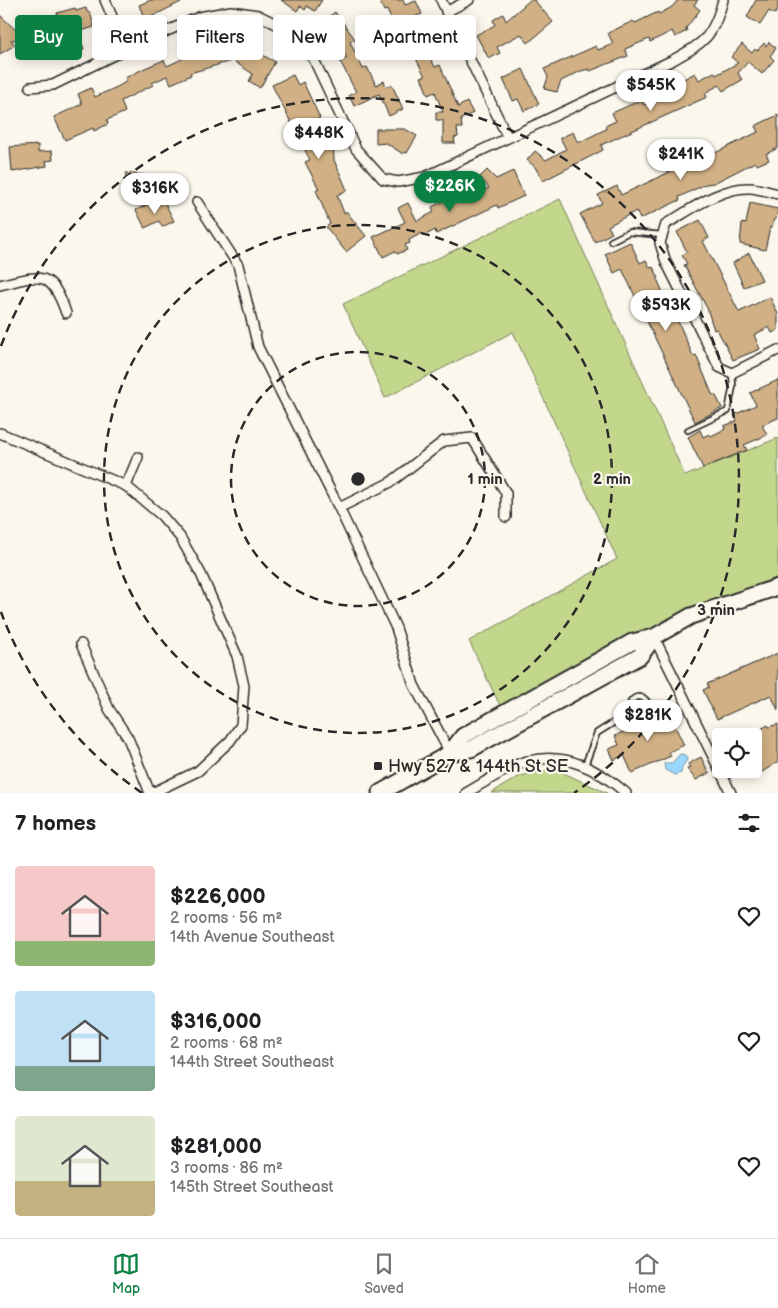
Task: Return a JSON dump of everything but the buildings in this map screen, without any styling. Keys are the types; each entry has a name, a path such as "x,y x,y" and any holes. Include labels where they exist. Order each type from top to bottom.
{"main road":[{"path":"380,793 450,753 463,736 632,642 654,637 691,616 778,587"}],"street":[{"path":"105,0 111,15"},
{"path":"441,0 507,136"},
{"path":"446,12 469,0"},
{"path":"167,31 199,17 231,11 258,15 292,32 314,60 356,149 383,179 398,182 425,177 507,136 673,60 702,44 717,24 723,0"},
{"path":"30,86 52,85 103,60"},
{"path":"778,194 751,188 731,191 702,203 666,224 661,239 666,262 719,367 732,373 778,350"},
{"path":"197,202 238,265 258,347 339,508 396,628 414,685 450,753"},
{"path":"0,286 36,277 49,280 59,294 66,313"},
{"path":"0,433 126,486 162,516 180,537 201,574 237,656 244,686 241,725 230,741 198,771 151,793 128,738 109,709 81,644"},
{"path":"339,508 391,482 444,441 472,438 506,493 506,517"},
{"path":"126,486 138,458"},
{"path":"654,637 731,793"},
{"path":"469,792 526,761 549,758 569,760 585,765 626,793"}],"lane":[{"path":"611,241 630,232 661,239"},
{"path":"688,430 728,411 733,386 732,373"},
{"path":"585,765 597,733 632,711"}],"green space":[{"path":"560,199 685,476 778,438 778,588 654,637 504,714 469,641 617,559 513,332 385,398 343,304"},
{"path":"555,769 607,793 491,793 520,776"}],"water":[{"path":"680,754 686,755 687,760 682,767 681,773 675,775 665,770 664,763 672,763"}],"place":[{"name":"Hwy 527 & 144th St SE","path":"378,766"}]}
